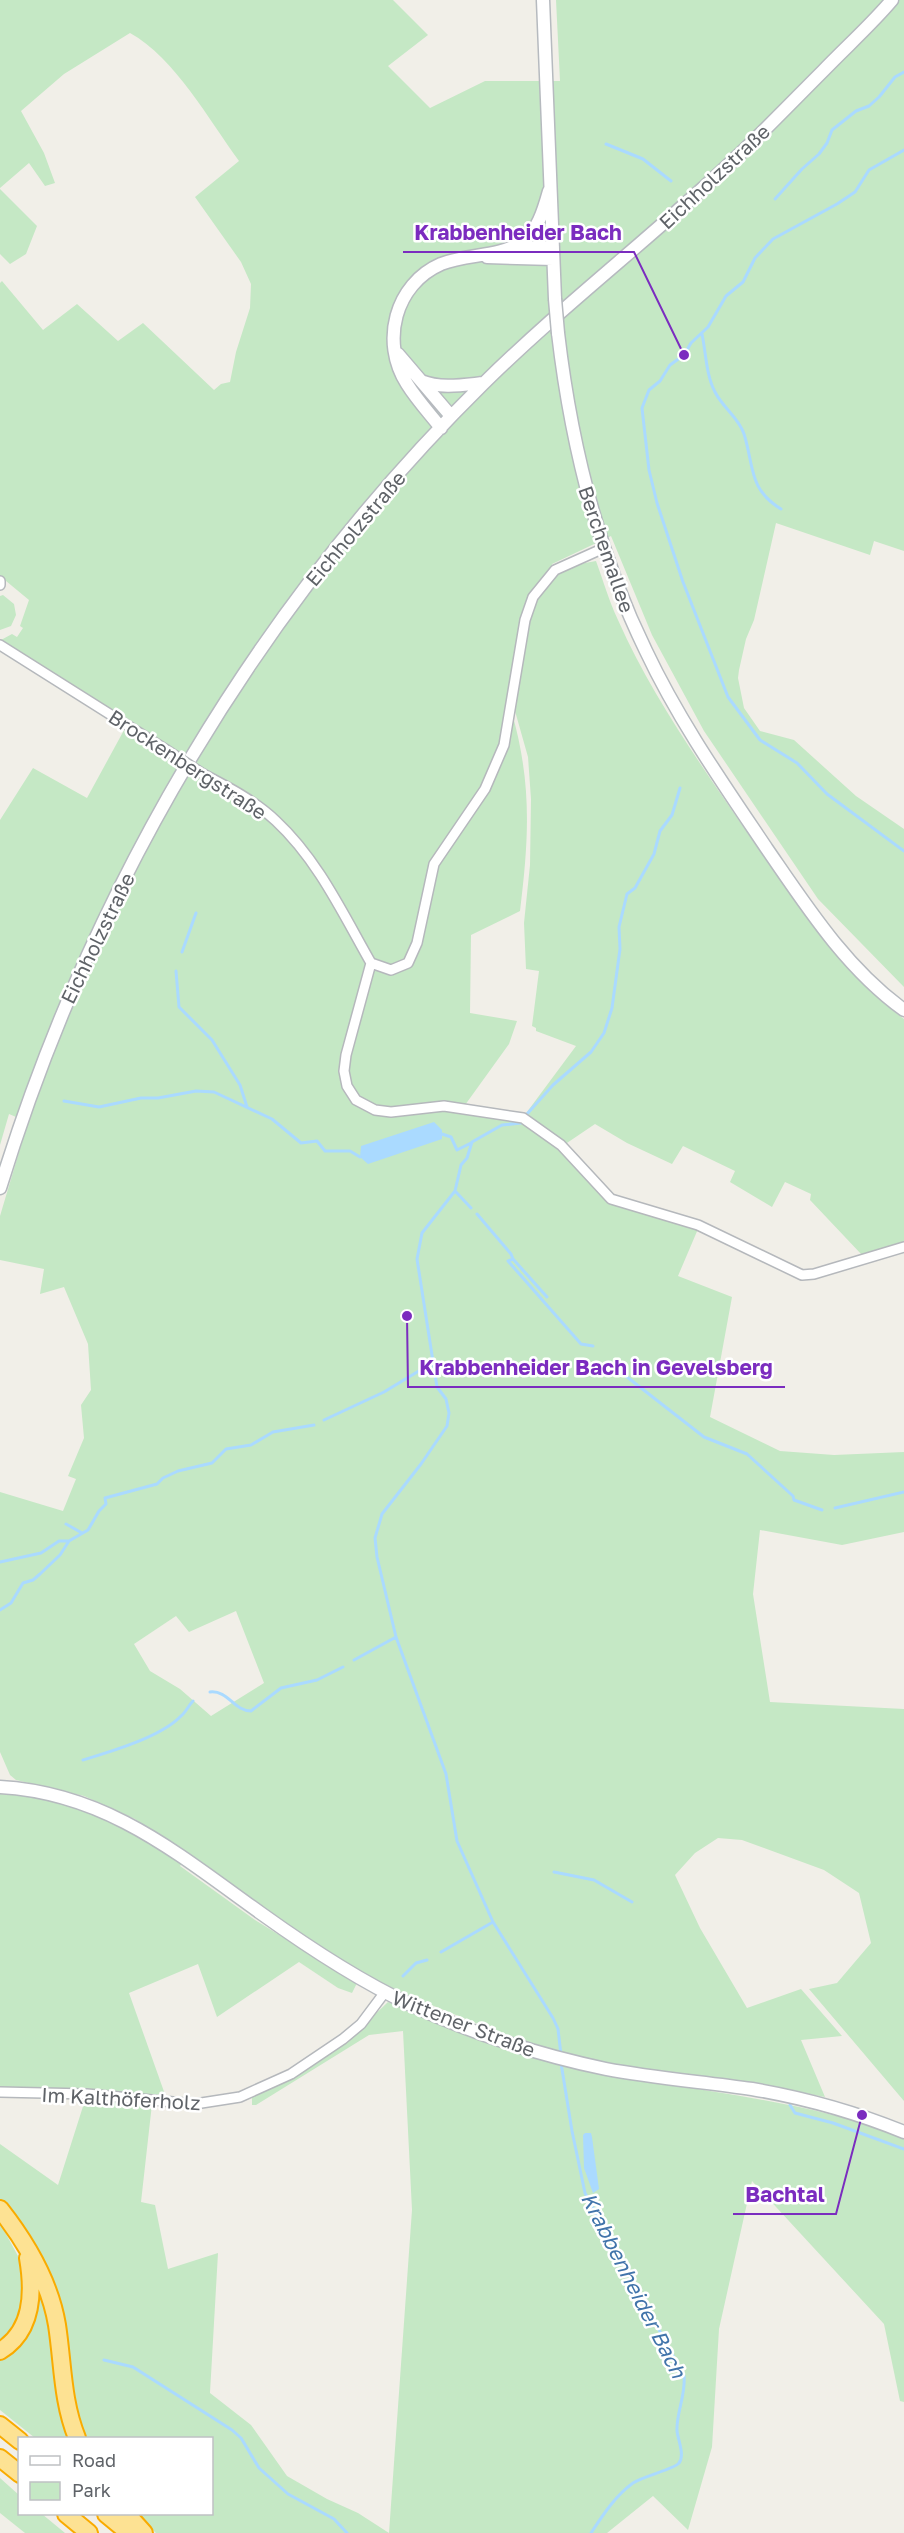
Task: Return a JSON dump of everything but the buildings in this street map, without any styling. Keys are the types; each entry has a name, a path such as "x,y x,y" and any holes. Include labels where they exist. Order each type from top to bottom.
{"highway":[{"path":"0,2209 44,2280 56,2324 64,2399 76,2437"},
{"path":"0,2351 20,2334 28,2316 31,2273 27,2251"},
{"path":"0,2425 18,2439"},
{"path":"0,2458 18,2472"},
{"path":"67,2515 89,2533"},
{"path":"107,2515 129,2533"},
{"path":"128,2515 144,2533"}],"main road":[{"name":"Berchemallee","path":"543,0 549,191 558,333 576,447 604,548 646,652 713,768 823,930 875,989 904,1010"},
{"name":"Eichholzstraße","path":"0,1188 30,1096 75,981 157,819 215,721 296,600 376,500 484,383 740,154 892,0"},
{"path":"441,428 407,384 399,367 394,318 401,300 411,286 428,271 443,264 510,248 523,242 533,231 549,191"},
{"path":"510,248 553,253"},
{"path":"480,256 496,259 553,253"},
{"path":"397,353 452,416"},
{"path":"419,380 432,385 452,386 484,383"},
{"name":"Wittener Straße","path":"0,1787 70,1798 137,1827 200,1868 290,1934 385,1992 441,2017 552,2056 607,2069 753,2089 795,2098 862,2115 904,2132"}],"street":[{"path":"604,548 555,570 533,597 525,620 504,745 497,765 476,804 434,864 426,892 417,943 408,963 391,970 371,963 346,1055 344,1071 347,1086 356,1100 367,1107 391,1112 427,1107 458,1107 486,1114 523,1118 561,1145 611,1199 698,1225 802,1275 814,1274 904,1247"},
{"name":"Brockenbergstraße","path":"0,645 275,819 295,841 326,886 371,963"},
{"name":"Im Kalthöferholz","path":"0,2092 87,2094 195,2104 240,2097 291,2074 343,2038 361,2024 385,1992"}],"green space":[{"path":"0,0 393,0 428,35 388,66 430,108 485,81 560,81 556,0 904,0 904,551 874,541 870,555 776,523 738,678 744,708 760,731 794,740 856,796 904,829 904,987 818,899 704,731 652,635 611,536 552,564 551,579 574,565 596,561 632,650 701,765 790,895 824,940 861,982 904,1019 904,1244 862,1255 810,1200 811,1194 785,1182 772,1207 730,1182 735,1171 683,1146 672,1164 627,1143 595,1124 561,1147 609,1200 698,1229 678,1276 732,1297 710,1417 780,1451 834,1455 904,1452 904,1532 842,1545 760,1530 753,1594 770,1702 904,1709 904,2101 809,1989 837,1983 871,1943 859,1893 824,1870 742,1840 718,1838 695,1853 675,1875 700,1928 747,2008 801,1989 842,2036 801,2040 825,2097 768,2086 635,2069 559,2052 500,2033 390,1988 324,1951 135,1819 84,1796 16,1780 10,1775 0,1752 0,1492 63,1511 76,1479 68,1476 84,1438 81,1405 91,1390 88,1344 64,1287 40,1294 44,1269 0,1260 0,1216 28,1122 9,1114 0,1145 0,820 33,768 87,798 129,721 1,640 12,634 17,637 23,628 20,626 29,600 0,576 0,283 2,281 43,330 77,304 118,341 143,323 214,390 221,384 230,382 236,352 250,308 251,284 241,262 195,197 239,161 176,74 162,58 130,33 64,74 21,111 44,153 55,183 45,186 29,163 0,188","holes":["515,711 528,757 531,799 530,865 524,923 526,969 539,971 532,1026 536,1028 536,1031 576,1046 524,1116 530,1116 524,1121 460,1112 509,1044 517,1021 470,1013 471,935 520,911 527,811 523,764 512,713","236,1611 264,1683 211,1716 180,1689 150,1671 134,1644 176,1616 189,1632"]},
{"path":"0,189 37,226 26,254 10,264 0,254"},
{"path":"3,595 14,604 16,615 11,626 0,630 0,596"},
{"path":"0,1794 51,1800 74,1806 118,1824 183,1862 180,1866 255,1920 357,1983 352,1993 338,1988 299,1962 217,2017 198,1964 129,1993 167,2100 0,2090"},
{"path":"388,2002 491,2043 554,2063 775,2102 862,2123 904,2137 904,2402 900,2401 884,2324 752,2181 719,2329 712,2447 688,2530 653,2496 607,2533 389,2533 412,2210 403,2031 369,2035 256,2105 252,2105 252,2097 323,2054 357,2030"},
{"path":"86,2097 152,2104 141,2202 155,2205 168,2269 218,2253 210,2393 251,2425 287,2476 327,2499 358,2513 389,2533 156,2533 137,2515 213,2515 213,2437 83,2437 72,2414 58,2319 0,2203 0,2144 58,2185"},
{"path":"0,2223 18,2256 24,2278 21,2321 0,2346"},
{"path":"35,2271 50,2326 62,2415 71,2437 34,2437 0,2410 0,2357 11,2351"},
{"path":"0,2478 18,2494 18,2515 43,2515 65,2533 25,2533 0,2513"}],"water":[{"path":"434,1122 442,1130 442,1139 368,1164 360,1157 361,1146"},
{"path":"591,2133 592,2137 599,2189 593,2193 584,2168 583,2135"}],"waterway":[{"path":"775,199 819,154 832,130 856,111 869,106 895,77 904,72"},
{"path":"606,144 643,159 671,181"},
{"name":"Krabbenheider Bach","path":"904,150 869,170 855,192 773,239 755,258 743,282 726,296 708,327 691,343 684,355 670,365 660,381 649,390 642,408 649,470 657,503 683,582 728,697 760,740 797,763 827,794 904,851"},
{"path":"702,334 712,385 718,398 742,428 757,485 770,501 781,509"},
{"name":"Krabbenheider Bach","path":"527,1114 553,1085 591,1052 604,1033 612,1008 620,949 619,927 627,894 635,888 654,854 660,831 672,815 680,788"},
{"path":"182,952 196,913"},
{"path":"176,971 179,1007 212,1040 240,1085 247,1107"},
{"path":"64,1101 99,1107 141,1098 158,1098 196,1091 214,1092 272,1119 301,1143 317,1141 325,1151 350,1151 360,1157"},
{"name":"Krabbenheider Bach","path":"521,1123 502,1125 472,1142 467,1158 461,1165 455,1191 422,1233 417,1259 437,1387 446,1399 449,1413 447,1426 382,1514 375,1538 377,1557 396,1637 446,1774 457,1841 493,1922 553,2018 558,2029 561,2055"},
{"path":"442,1134 451,1137 457,1150 471,1143"},
{"path":"456,1192 471,1208"},
{"path":"477,1214 511,1254 513,1259 508,1261 581,1344 593,1346"},
{"path":"513,1259 547,1297"},
{"path":"324,1420 384,1392 432,1363"},
{"path":"609,1363 704,1437 747,1454 793,1496 794,1500 822,1510"},
{"path":"0,1610 11,1603 23,1583 33,1580 60,1555 69,1541 88,1530 106,1504 105,1498 157,1484 163,1478 178,1471 212,1463 226,1449 251,1445 273,1432 314,1425"},
{"path":"835,1508 904,1492"},
{"path":"66,1524 82,1533"},
{"path":"0,1562 41,1553 59,1541 68,1541"},
{"path":"354,1660 396,1637"},
{"path":"210,1692 222,1694 240,1708 251,1711 281,1688 317,1680 343,1667"},
{"path":"83,1760 135,1743 161,1731 183,1714 193,1701"},
{"path":"554,1872 594,1880 632,1902"},
{"path":"441,1952 493,1922"},
{"path":"403,1976 416,1963 427,1960"},
{"name":"Krabbenheider Bach","path":"561,2063 585,2193 684,2376 684,2390 677,2424 681,2460 672,2468 633,2483 610,2506 591,2533"},
{"path":"790,2105 795,2113 833,2123 904,2149"},
{"path":"104,2360 133,2367 232,2430 241,2438 259,2468 288,2494 334,2519 347,2533"}],"place":[{"name":"Krabbenheider Bach","path":"684,355"},
{"name":"Krabbenheider Bach in Gevelsberg","path":"407,1316"},
{"name":"Bachtal","path":"862,2115"}]}
